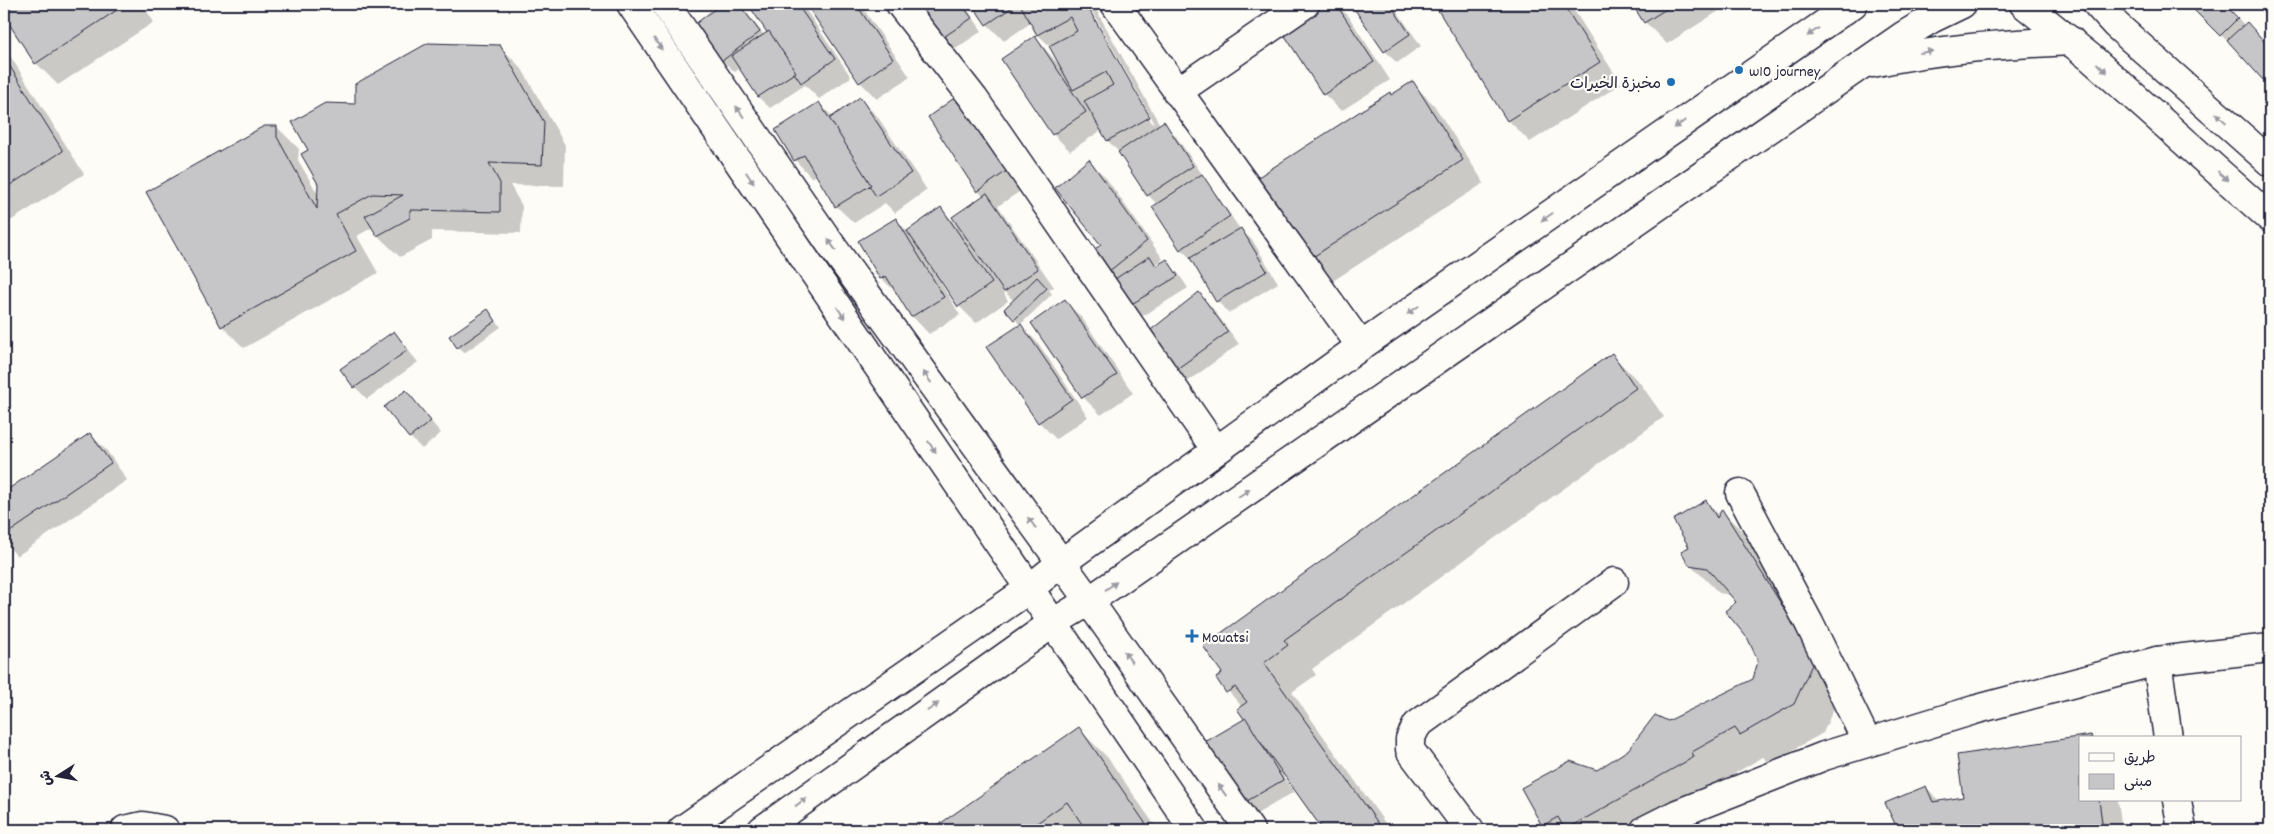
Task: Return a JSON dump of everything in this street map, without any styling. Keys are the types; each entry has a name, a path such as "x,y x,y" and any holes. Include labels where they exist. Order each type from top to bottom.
{"main road":[{"path":"631,4 1194,830"},
{"path":"665,4 834,249 1089,601 1250,830"},
{"path":"900,4 974,99 1216,450"},
{"path":"1115,4 1361,346"},
{"path":"1177,92 1305,4"},
{"path":"682,830 1029,589 1061,563 1361,346 1853,4"},
{"path":"762,830 1053,623 1089,601 1861,65 1930,19 1962,4"},
{"path":"2024,4 2071,41 2270,218"},
{"path":"2102,7 2270,162"},
{"path":"1861,65 1944,50 2071,41"},
{"path":"1740,494 1809,623 1867,742"},
{"path":"1470,830 1410,750 1410,739 1417,725 1614,582"},
{"path":"1645,830 1695,807 1824,756 1974,710 2157,661 2270,648"},
{"path":"2157,661 2168,736"},
{"path":"2177,802 2182,830"},
{"path":"124,830 143,826 166,830"}],"building":[{"path":"4,4 126,4 35,64 4,16"},
{"path":"721,4 739,4 760,32 722,61 694,25"},
{"path":"754,4 797,4 835,59 801,83 750,7"},
{"path":"813,4 856,4 893,59 859,83 808,7"},
{"path":"910,4 961,4 972,18 936,42"},
{"path":"972,4 1017,4 986,25"},
{"path":"1020,4 1086,4 1150,117 1107,141 1084,101 1113,85 1106,72 1073,90 1049,46 1077,31 1070,17 1037,35"},
{"path":"1324,4 1336,4 1374,62 1323,95 1282,31"},
{"path":"1351,4 1390,4 1410,34 1384,52"},
{"path":"1434,4 1563,4 1600,62 1507,121"},
{"path":"1632,4 1674,4 1644,23"},
{"path":"2188,4 2224,4 2238,18 2220,36"},
{"path":"2247,22 2270,48 2270,73 2263,80 2227,40"},
{"path":"769,31 796,72 758,97 731,56"},
{"path":"1035,36 1086,112 1052,135 1001,59"},
{"path":"428,43 500,45 544,122 542,165 489,163 500,183 500,212 410,210 410,218 377,236 365,216 403,195 372,194 336,214 356,251 221,327 146,192 264,126 277,126 277,137 317,209 318,184 301,154 308,150 292,122 325,103 355,104 355,84"},
{"path":"4,57 63,151 4,189"},
{"path":"1413,81 1463,160 1302,264 1249,183 1390,92 1391,95"},
{"path":"961,93 1011,168 977,192 928,117"},
{"path":"860,97 911,173 876,196 826,121"},
{"path":"819,102 871,185 835,207 804,155 794,161 775,130"},
{"path":"1164,121 1193,166 1147,196 1118,152"},
{"path":"1089,159 1147,241 1108,272 1093,250 1101,245 1055,188"},
{"path":"1202,174 1230,216 1180,250 1152,207"},
{"path":"987,193 1038,269 1004,292 952,217"},
{"path":"941,207 992,283 958,307 907,231"},
{"path":"896,218 944,297 911,317 886,276 880,279 858,241"},
{"path":"1241,228 1267,271 1216,302 1190,258"},
{"path":"1150,256 1156,266 1167,259 1178,276 1130,305 1115,279"},
{"path":"1037,277 1047,288 1014,320 1004,309"},
{"path":"1199,292 1228,332 1174,371 1147,333"},
{"path":"1065,299 1117,375 1082,398 1031,323"},
{"path":"488,309 496,321 457,348 449,336"},
{"path":"1021,324 1072,399 1038,423 986,347"},
{"path":"394,331 408,350 354,388 340,369"},
{"path":"1612,353 1636,388 1284,640 1288,645 1264,663 1383,830 1323,830 1237,709 1247,702 1235,687 1226,693 1216,678 1222,673 1203,646"},
{"path":"406,390 431,421 409,438 384,407"},
{"path":"90,433 111,463 4,536 4,492"},
{"path":"1706,500 1717,518 1722,509 1815,658 1794,704 1740,735 1735,728 1692,752 1694,757 1565,830 1558,817 1542,826 1521,788 1570,761 1597,770 1628,750 1655,715 1668,721 1753,679 1758,661 1748,639 1725,611 1736,602 1707,568 1689,565 1681,551 1689,547 1673,520"},
{"path":"1246,718 1283,780 1242,804 1205,742"},
{"path":"1079,727 1150,830 1086,830 1067,802 1027,830 931,830"},
{"path":"2079,737 2079,802 2099,802 2103,830 1898,830 1885,803 1926,786 1933,802 1963,797 1957,755"}],"place":[{"name":"w10 journey","path":"1739,70"},
{"name":"مخبزة الخيرات","path":"1671,82"},
{"name":"Mouatsi","path":"1192,636"}]}
